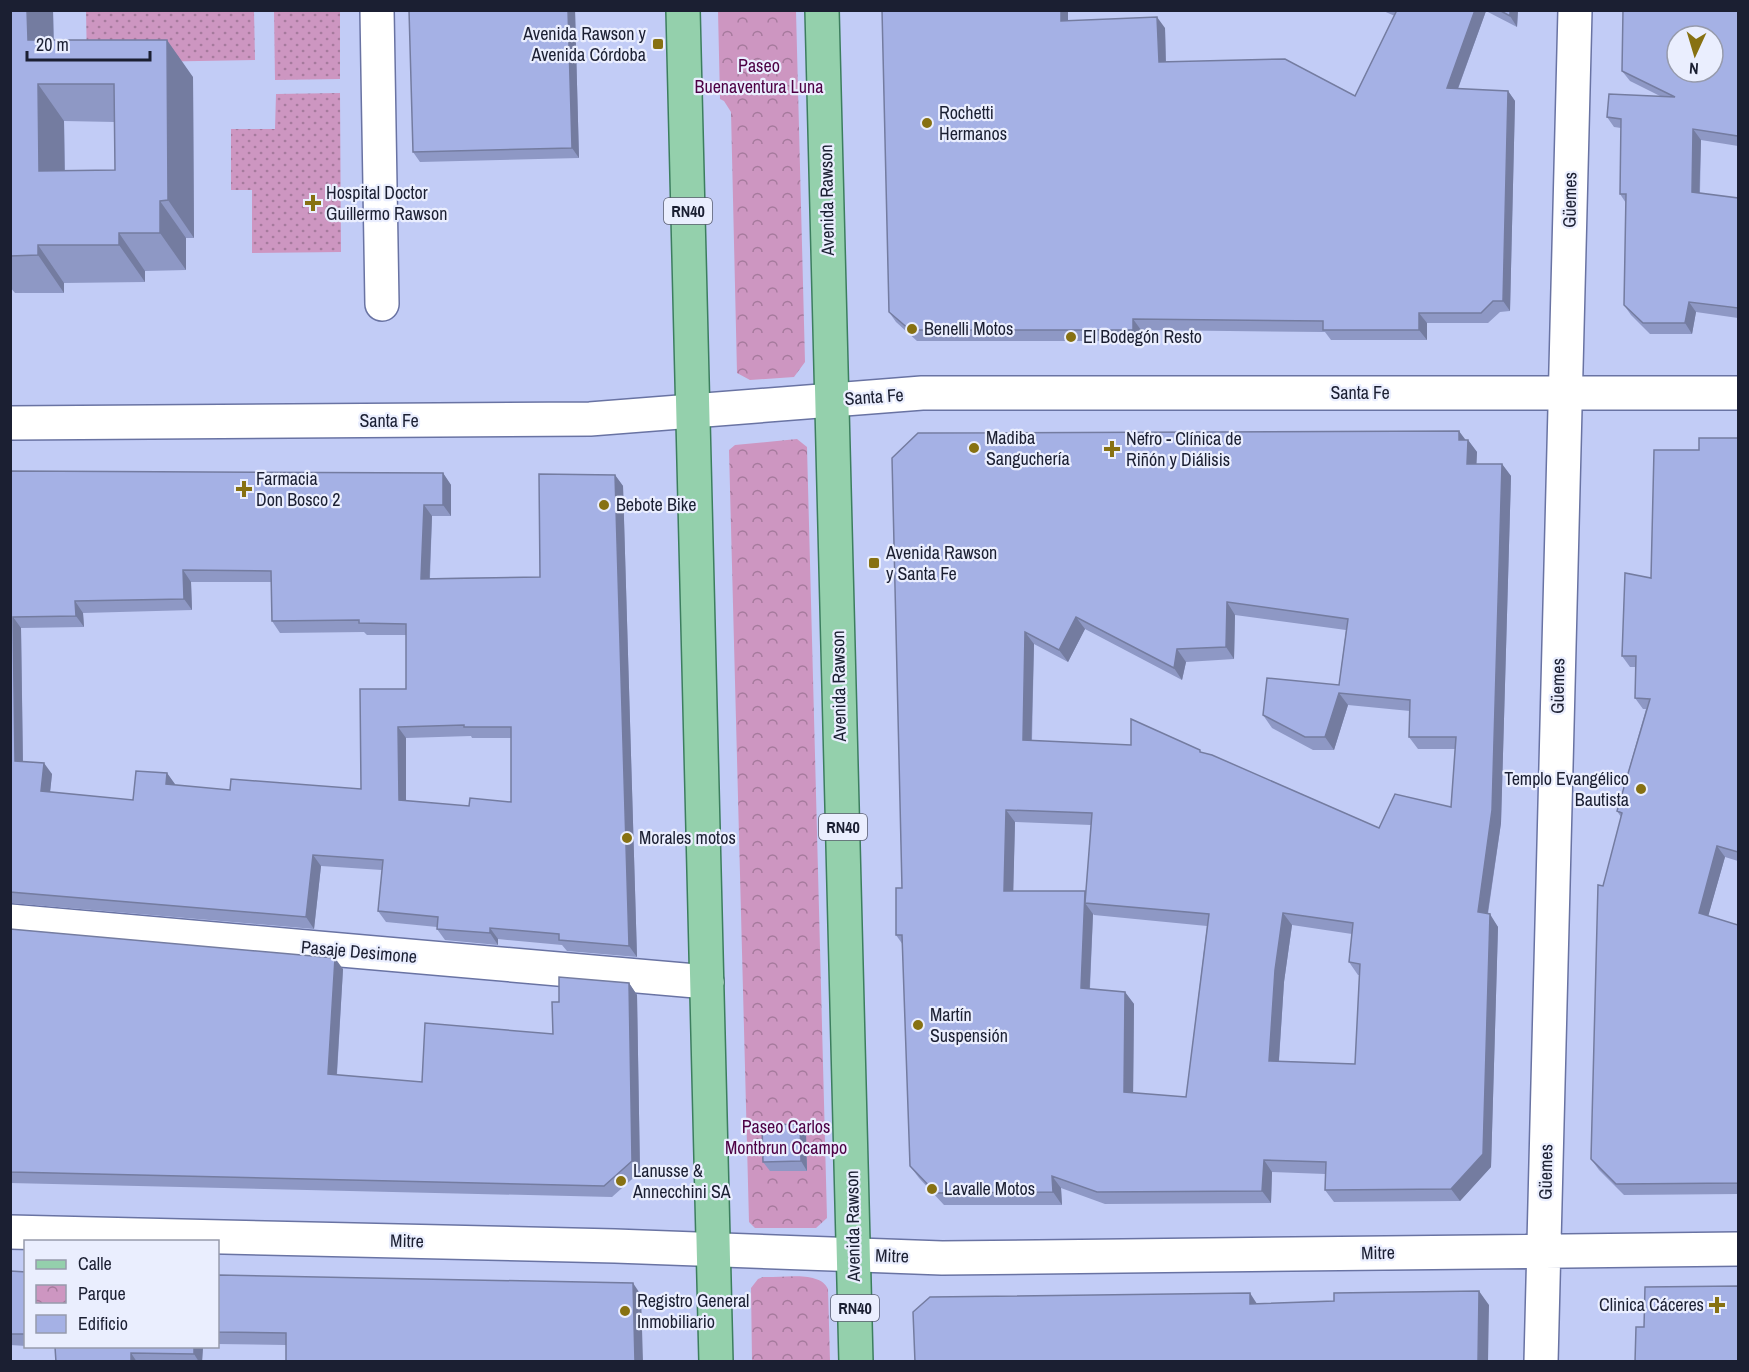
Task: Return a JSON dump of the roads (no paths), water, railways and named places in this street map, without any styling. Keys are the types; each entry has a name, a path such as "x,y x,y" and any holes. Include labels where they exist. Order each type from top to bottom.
{"main road":[{"name":"RN40","path":"683,10 716,1362"},
{"name":"Avenida Rawson","path":"822,10 856,1362"}],"street":[{"path":"377,10 382,304"},
{"name":"Güemes","path":"1541,1362 1575,10"},
{"name":"Santa Fe","path":"10,423 590,419 922,393 1738,393"},
{"name":"Pasaje Desimone","path":"10,921 707,982"},
{"name":"Mitre","path":"10,1232 942,1258 1738,1249"}],"place":[{"name":"Avenida Rawson y Avenida Córdoba","path":"658,44"},
{"name":"Rochetti Hermanos","path":"927,123"},
{"name":"Hospital Doctor Guillermo Rawson","path":"313,203"},
{"name":"Benelli Motos","path":"912,329"},
{"name":"El Bodegón Resto","path":"1071,337"},
{"name":"Madiba Sanguchería","path":"974,448"},
{"name":"Nefro - Clínica de Riñón y Diálisis","path":"1112,449"},
{"name":"Farmacia Don Bosco 2","path":"244,489"},
{"name":"Bebote Bike","path":"604,505"},
{"name":"Avenida Rawson y Santa Fe","path":"874,563"},
{"name":"Templo Evangélico Bautista","path":"1641,789"},
{"name":"Morales motos","path":"627,838"},
{"name":"Martín Suspensión","path":"918,1025"},
{"name":"Lanusse & Annecchini SA","path":"621,1181"},
{"name":"Lavalle Motos","path":"932,1189"},
{"name":"Clinica Cáceres","path":"1717,1305"},
{"name":"Registro General Inmobiliario","path":"625,1311"}],"park label":[{"name":"Paseo Buenaventura Luna","path":"759,76"},
{"name":"Paseo Carlos Montbrun Ocampo","path":"786,1137"}]}
